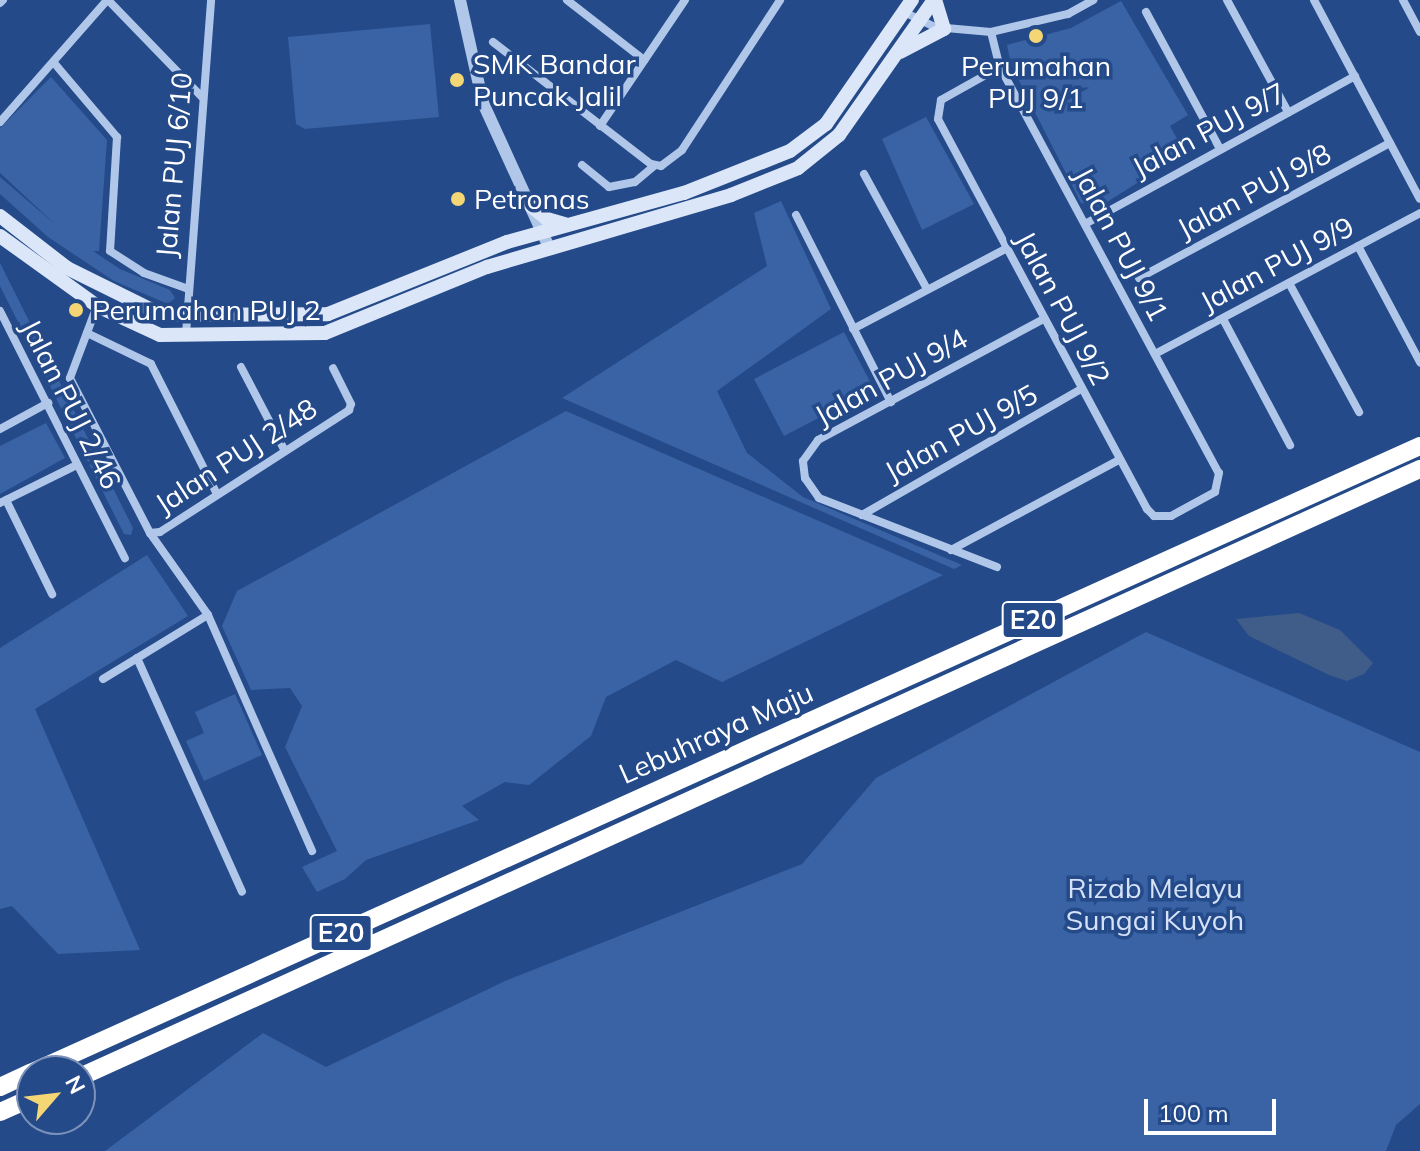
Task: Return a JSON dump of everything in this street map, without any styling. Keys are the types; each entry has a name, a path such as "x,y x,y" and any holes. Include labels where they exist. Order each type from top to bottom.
{"highway":[{"name":"Lebuhraya Maju","path":"71,1055 1420,446"},
{"name":"Lebuhraya Maju","path":"96,1070 1420,469"}],"main road":[{"path":"0,236 97,306 160,335 325,333 549,247 731,195 798,168 830,146 934,0"},
{"path":"896,54 944,29 934,0"},
{"path":"0,216 67,268 110,292 162,315 328,314 518,239 684,193 790,151 826,124 908,6"},
{"path":"531,206 547,219 567,225"},
{"path":"518,239 528,225 531,206"}],"street":[{"path":"0,122 55,64 108,0 202,97"},
{"name":"Jalan PUJ 6/10","path":"186,334 186,288 211,0"},
{"path":"460,0 483,103 549,247"},
{"path":"567,0 644,60"},
{"path":"600,126 685,0"},
{"path":"582,165 609,187 635,182 682,150 780,0"},
{"path":"908,6 919,22 944,29 991,32 1068,14 1093,0"},
{"path":"1227,0 1288,112"},
{"path":"1314,0 1420,199"},
{"path":"1403,0 1420,32"},
{"path":"1146,12 1220,149"},
{"name":"Jalan PUJ 9/1","path":"991,32 1000,67 1219,473"},
{"path":"493,42 600,126 658,165"},
{"path":"55,64 117,137 110,251 144,273 186,288"},
{"name":"Jalan PUJ 9/2","path":"1000,67 946,97 937,112 1119,460 1147,509 1160,518 1215,492 1219,473"},
{"name":"Jalan PUJ 9/7","path":"1085,224 1355,76"},
{"name":"Jalan PUJ 9/8","path":"1139,278 1390,143"},
{"path":"864,174 927,289"},
{"name":"Jalan PUJ 9/9","path":"1155,354 1420,213"},
{"path":"796,215 891,402"},
{"path":"1358,246 1420,362"},
{"path":"853,329 1007,248"},
{"path":"1289,283 1359,412"},
{"name":"Jalan PUJ 2/48","path":"97,306 70,378 150,533 160,532 352,406 333,368"},
{"name":"Jalan PUJ 2/46","path":"1,313 125,558"},
{"name":"Jalan PUJ 9/4","path":"997,567 819,498 805,478 803,461 818,440 1044,319"},
{"path":"1223,319 1290,445"},
{"path":"87,333 151,364 217,494"},
{"path":"241,367 285,451"},
{"name":"Jalan PUJ 9/5","path":"862,515 1081,389"},
{"path":"0,429 48,403"},
{"path":"951,550 1119,460"},
{"path":"52,594 3,502 77,465"},
{"path":"150,533 208,615 312,851"},
{"path":"103,679 208,615"},
{"path":"137,658 242,892"}],"green space":[{"path":"1121,1 1188,115 1170,126 1185,153 1099,207 1081,203 1011,65 1007,45 1071,28"},
{"path":"430,24 439,117 305,129 296,124 288,37"},
{"path":"51,77 107,140 99,251 93,251 120,269 170,290 175,298 168,304 114,281 48,237 0,194 0,177 56,225 0,173 0,128"},
{"path":"926,117 974,204 922,230 882,139"},
{"path":"781,201 831,309 717,391 747,453 803,497 962,565 954,569 562,398 767,266 754,213"},
{"path":"0,263 133,528 131,535 124,534 0,286"},
{"path":"844,332 874,389 784,436 754,379"},
{"path":"566,411 943,575 722,682 676,660 606,697 591,736 529,785 505,782 462,806 479,820 366,860 345,879 317,892 302,867 337,851 285,747 302,706 290,688 251,690 222,626 237,591"},
{"path":"46,423 65,458 0,494 0,446"},
{"path":"147,555 188,616 35,709 140,950 58,954 12,906 0,909 0,648"},
{"name":"Rizab Melayu Sungai Kuyoh","path":"1146,632 1420,752 1420,1104 1396,1125 1386,1151 105,1151 263,1033 326,1067 505,981 802,864 876,778"},
{"path":"235,694 262,755 204,781 186,741 204,733 195,712"}],"shaded area":[{"path":"1299,613 1340,630 1373,663 1364,674 1347,681 1249,636 1236,619"}],"place":[{"name":"Perumahan PUJ 9/1","path":"1036,36"},
{"name":"SMK Bandar Puncak Jalil","path":"457,80"},
{"name":"Petronas","path":"458,199"},
{"name":"Perumahan PUJ 2","path":"76,310"}]}
